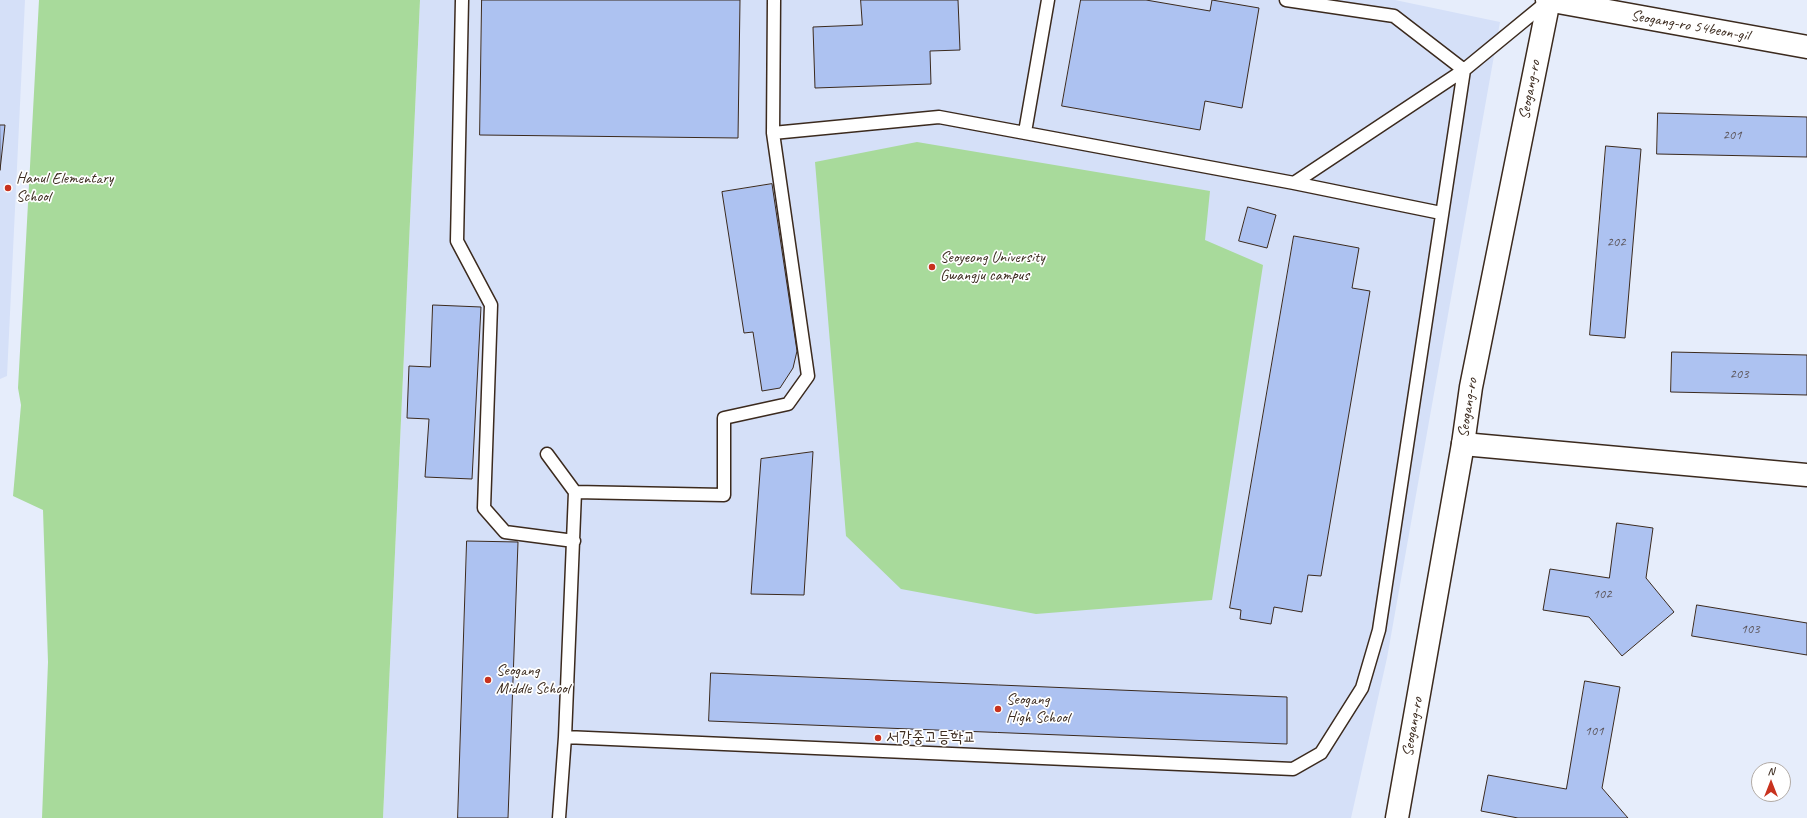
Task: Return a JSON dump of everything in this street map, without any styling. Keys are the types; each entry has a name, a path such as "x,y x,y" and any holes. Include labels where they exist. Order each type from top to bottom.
{"main road":[{"name":"Seogang-ro 54beon-gil","path":"1548,0 1807,47"},
{"name":"Seogang-ro","path":"1398,818 1463,444 1471,387 1548,0"},
{"path":"1463,444 1807,475"}],"lane":[{"path":"462,0 457,241 491,305 484,508 505,532 574,541"},
{"path":"575,492 724,495 724,418 788,404 808,376 773,133 774,0"},
{"path":"1025,132 1048,0"},
{"path":"1286,0 1394,16 1464,70"},
{"path":"1294,184 1464,70 1548,0"},
{"path":"566,737 1293,769 1321,753 1362,688 1379,630 1441,213 1464,70"},
{"path":"773,133 939,117 1025,132 1441,213"},
{"path":"547,454 575,492 566,737 559,818"}],"shaded area":[{"name":"Hanul Elementary School","path":"0,0 25,0 7,376 0,379"},
{"name":"Seoyeong University Gwangju campus","path":"420,0 1395,0 1500,22 1387,658 1351,818 383,818"}],"green space":[{"path":"39,0 420,0 383,818 42,818 48,662 43,510 13,496 21,405 18,388"},
{"path":"917,142 1210,191 1205,240 1263,265 1212,600 1036,614 901,589 846,536 815,162"}],"building":[{"path":"482,0 740,0 738,138 480,135"},
{"path":"861,0 958,0 960,50 930,51 931,84 815,88 813,27 862,25"},
{"path":"1081,0 1146,0 1210,11 1212,0 1259,8 1242,108 1205,101 1200,130 1062,106"},
{"path":"1658,113 1807,117 1807,157 1657,154"},
{"path":"0,125 5,125 0,170"},
{"path":"1606,146 1641,149 1625,338 1590,335"},
{"path":"772,184 797,351 793,368 780,388 762,391 753,332 744,333 722,192"},
{"path":"1248,207 1276,215 1267,248 1239,241"},
{"path":"1294,236 1359,248 1352,288 1370,291 1321,576 1308,575 1302,612 1274,607 1271,624 1240,619 1241,610 1230,608"},
{"path":"433,305 481,307 472,479 425,477 429,419 407,418 409,366 430,367"},
{"path":"1672,352 1807,355 1807,395 1671,392"},
{"path":"813,452 804,595 751,594 761,459"},
{"path":"1617,523 1653,528 1646,578 1674,612 1622,656 1589,617 1543,610 1550,569 1609,578"},
{"name":"Seogang Middle School","path":"467,541 518,542 508,818 458,818"},
{"path":"1697,605 1807,623 1807,655 1692,636"},
{"name":"Seogang High School","path":"711,673 1287,697 1287,744 709,721"},
{"path":"1585,681 1620,687 1602,788 1628,818 1518,818 1481,811 1488,775 1566,789"}],"place":[{"name":"Hanul Elementary School","path":"8,188"},
{"name":"Seoyeong University Gwangju campus","path":"932,267"},
{"name":"Seogang Middle School","path":"488,680"},
{"name":"Seogang High School","path":"998,709"},
{"name":"서강중고등학교","path":"878,738"}]}
